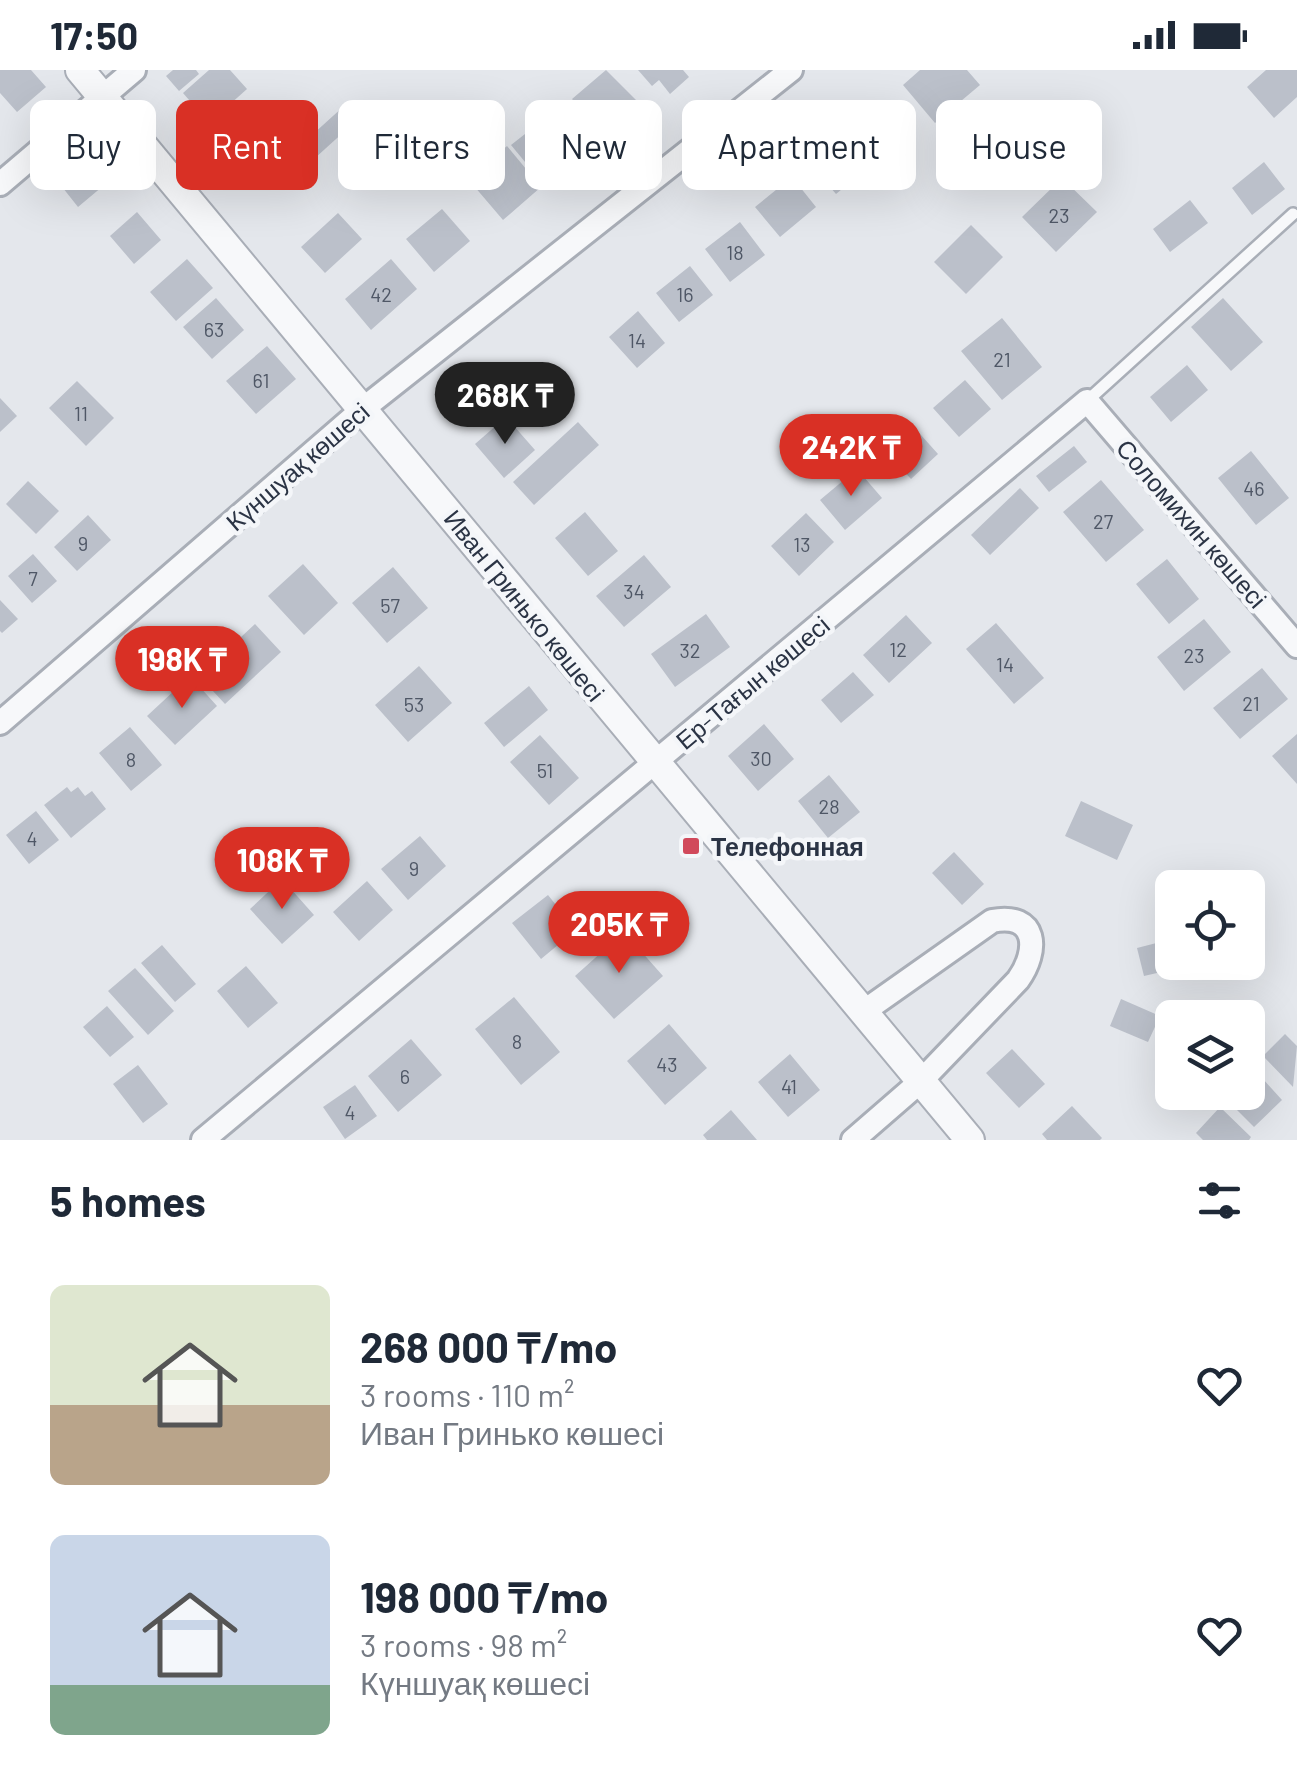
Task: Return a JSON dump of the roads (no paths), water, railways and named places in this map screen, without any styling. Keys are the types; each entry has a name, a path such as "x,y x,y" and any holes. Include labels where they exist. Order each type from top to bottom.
{"street":[{"name":"Иван Гринько көшесі","path":"80,70 970,1140"},
{"path":"0,184 134,70"},
{"name":"Күншуақ көшесі","path":"0,723 364,408 791,70"},
{"name":"Соломихин көшесі","path":"1086,401 1297,646"},
{"name":"Ер-Тағын көшесі","path":"203,1140 1086,401"},
{"path":"853,1140 921,1082 1030,963 1032,941 1026,930 1008,918 992,921 863,1012"}],"lane":[{"name":"Ер-Тағын көшесі","path":"1086,401 1293,214"}],"place":[{"name":"Телефонная","path":"691,846"}]}
